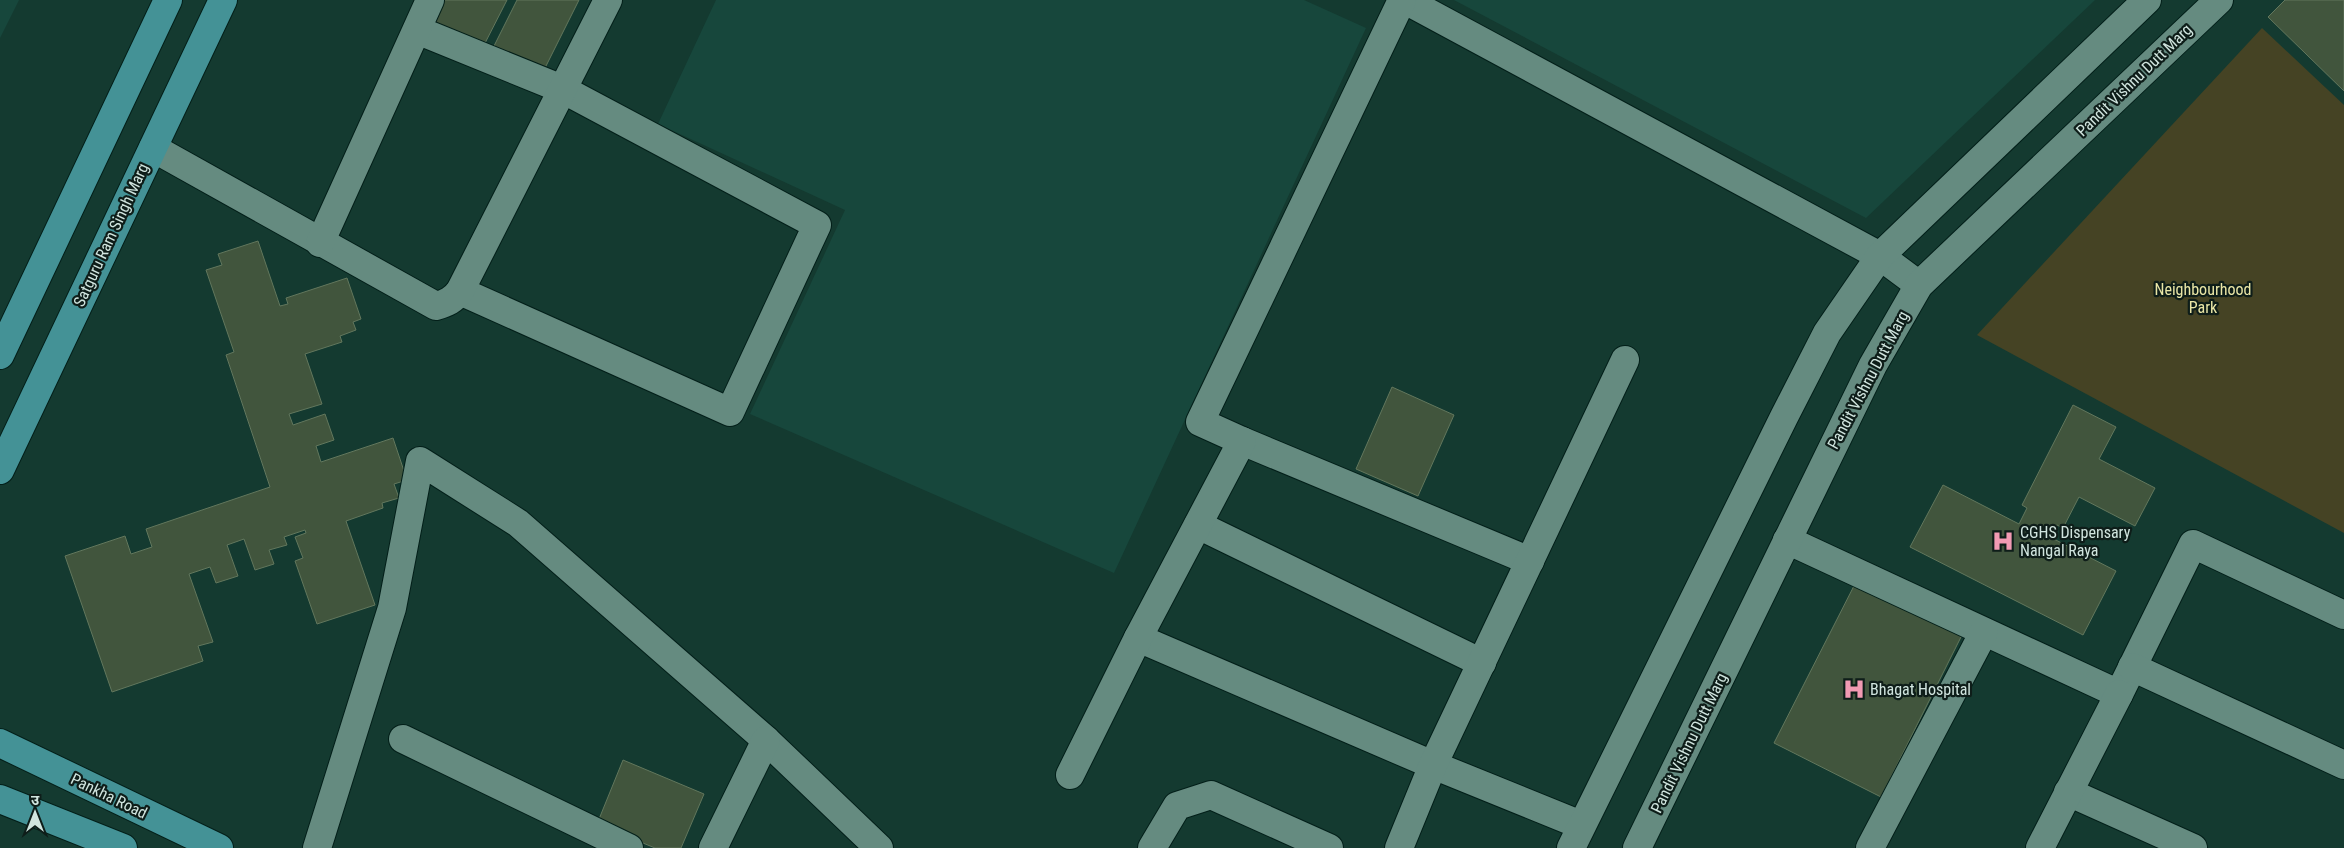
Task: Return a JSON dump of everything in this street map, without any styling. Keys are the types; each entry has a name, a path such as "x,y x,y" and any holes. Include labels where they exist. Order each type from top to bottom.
{"main road":[{"path":"0,355 168,0"},
{"name":"Satguru Ram Singh Marg","path":"0,470 223,0"},
{"name":"Pankha Road","path":"0,743 219,848"},
{"path":"0,799 110,845"}],"street":[{"path":"320,243 430,0"},
{"path":"152,148 436,306 452,301 460,291 608,0"},
{"path":"1530,561 1200,422 1403,0 1880,256 1919,285"},
{"path":"1138,638 1433,765 1576,837 1828,333 1880,256 2147,0"},
{"name":"Pandit Vishnu Dutt Marg","path":"1638,848 1873,365 1919,285 2219,0"},
{"path":"418,30 562,89 817,225 730,412 460,291"},
{"path":"1399,848 1433,765 1625,360"},
{"path":"1070,775 1138,638 1242,441"},
{"path":"317,848 392,608 420,462 518,523 766,740 879,848"},
{"path":"1198,524 1482,663"},
{"path":"1788,540 2119,694"},
{"path":"2040,848 2193,544 2344,615"},
{"path":"1870,848 1984,632"},
{"path":"2132,667 2344,765"},
{"path":"403,739 629,848"},
{"path":"713,848 766,740"},
{"path":"2068,792 2193,848"},
{"path":"1152,848 1176,806 1211,795 1329,848"}],"shaded area":[{"path":"0,0 19,0 0,38"},
{"path":"716,0 1304,0 1366,28 1114,573 750,414 845,210 658,124"},
{"path":"1454,0 2095,0 1866,218"}],"green space":[{"name":"Neighbourhood Park","path":"2262,28 2344,105 2344,533 1977,335"}],"building":[{"path":"442,0 507,0 482,49 431,23"},
{"path":"517,0 579,0 542,74 492,50"},
{"path":"2285,0 2344,0 2344,91 2268,17"},
{"path":"258,241 280,306 288,304 286,298 347,278 361,319 353,322 356,330 340,336 342,342 305,354 322,404 289,414 293,425 325,414 334,440 316,446 321,462 393,438 407,480 394,484 399,498 382,503 383,508 346,521 375,605 317,624 295,561 303,558 295,537 306,533 305,530 284,537 287,545 269,550 274,564 255,570 244,539 227,545 238,576 216,583 210,567 189,574 213,642 198,646 203,661 112,692 65,556 125,536 131,554 152,547 146,529 270,487 226,355 234,352 206,270 222,265 218,254"},
{"path":"1392,387 1454,415 1418,496 1356,469"},
{"path":"2073,405 2116,427 2099,459 2155,488 2135,526 2079,497 2063,528 2057,525 2050,537 2116,571 2083,635 1910,547 1943,485 2019,524 2027,508 2022,505"},
{"path":"1858,578 1964,631 1881,797 1774,743"},
{"path":"623,760 704,794 681,848 655,848 597,824"}],"place":[{"name":"CGHS Dispensary Nangal Raya","path":"2003,541"},
{"name":"Bhagat Hospital","path":"1854,689"}]}
